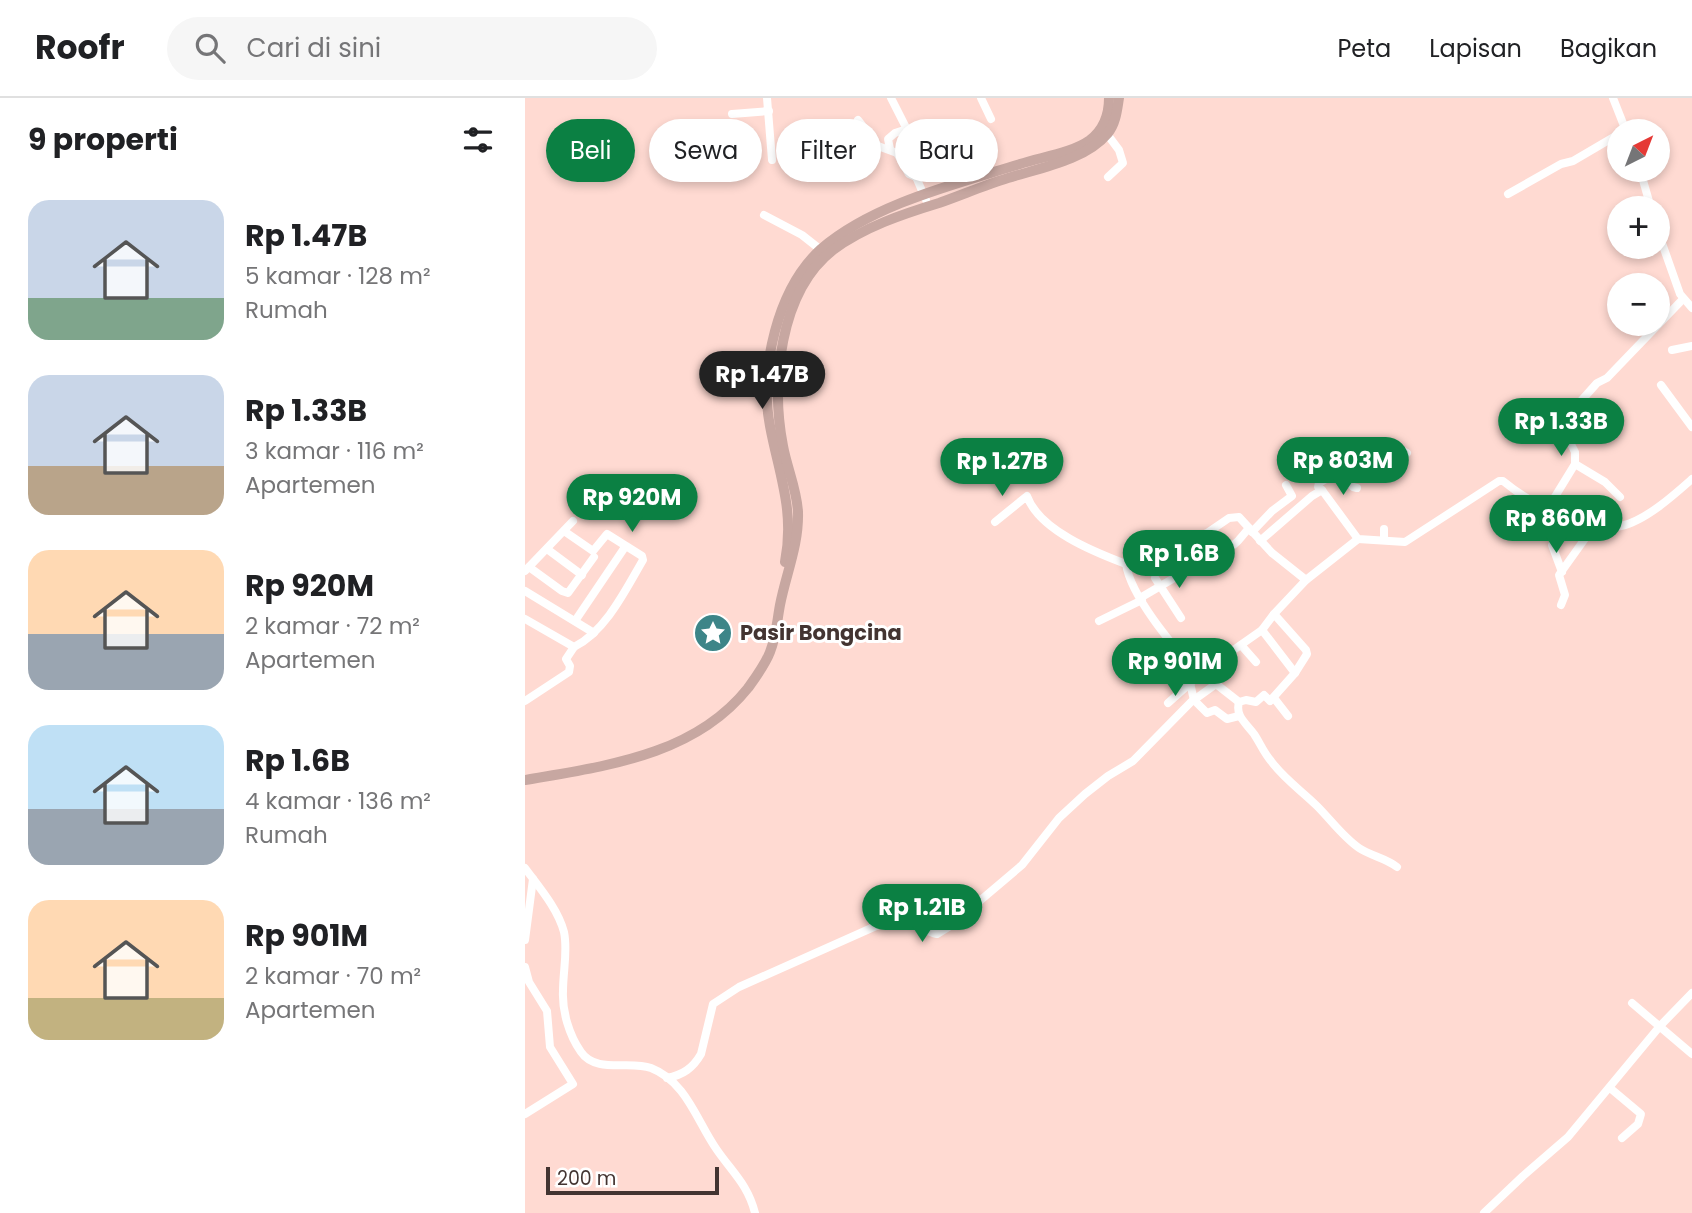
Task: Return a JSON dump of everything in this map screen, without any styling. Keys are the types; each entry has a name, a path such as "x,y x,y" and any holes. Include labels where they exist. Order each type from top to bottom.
{"main road":[{"path":"525,778 645,749 679,736 700,724 733,698 758,664 768,637 786,558 789,516 787,495 770,424 769,371 776,328 784,303 800,274 821,250 862,222 1082,144 1100,130 1107,113 1109,98"},
{"path":"525,778 637,757 682,741 719,718 757,676 770,651 796,542 797,508 783,447 777,404 783,341 793,309 810,274 834,250 926,200 1078,154 1107,134 1114,123 1119,98"}],"street":[{"path":"767,98 772,160"},
{"path":"891,98 902,119"},
{"path":"981,98 991,119"},
{"path":"1613,98 1619,119"},
{"path":"732,114 769,111"},
{"path":"890,149 888,139 895,134"},
{"path":"1107,134 1119,150 1123,163 1108,177"},
{"path":"1508,194 1607,141"},
{"path":"881,147 895,152"},
{"path":"918,182 926,200"},
{"path":"764,215 802,235 821,250"},
{"path":"1667,259 1683,299 1692,308"},
{"path":"1545,512 1576,464 1575,452 1562,427 1564,420 1597,383 1607,378 1683,299"},
{"path":"1672,351 1692,346"},
{"path":"1661,385 1692,427"},
{"path":"1358,539 1318,487 1319,483 1338,472 1349,460 1353,461 1380,443 1392,444 1407,453"},
{"path":"1576,464 1605,482 1620,497"},
{"path":"1338,472 1357,488"},
{"path":"1168,703 1202,673 1262,630 1306,580 1358,539 1405,542 1499,481 1503,481 1545,512 1594,526 1621,526 1655,508 1692,479"},
{"path":"1216,560 1293,496 1286,485"},
{"path":"1260,541 1322,490"},
{"path":"995,522 1027,496 1036,513 1073,541 1126,564 1207,533 1229,518 1239,517 1260,541 1306,580"},
{"path":"1562,572 1552,545 1567,518"},
{"path":"573,521 527,569 568,593 594,556"},
{"path":"1561,605 1565,595 1559,577 1594,526"},
{"path":"1384,529 1384,540"},
{"path":"525,701 569,672 571,666 566,659 574,647 594,633 643,560 642,556 607,534 593,551 564,531"},
{"path":"575,621 625,547"},
{"path":"547,549 582,575"},
{"path":"1126,564 1128,574 1141,599 1202,673 1239,702"},
{"path":"1099,621 1141,599 1158,582 1181,574"},
{"path":"1158,582 1181,618"},
{"path":"525,592 594,633"},
{"path":"1239,702 1256,702 1264,695 1270,701 1296,673 1308,653 1274,614"},
{"path":"525,619 574,647"},
{"path":"1262,630 1296,673"},
{"path":"1241,645 1256,662"},
{"path":"1191,683 1194,700 1207,713 1215,710 1227,719 1239,716"},
{"path":"667,1078 679,1075 698,1060 713,1004 739,987 894,918 937,934 950,926 1022,865 1059,818 1077,801 1108,776 1133,761 1154,737 1194,700 1216,684"},
{"path":"1274,698 1288,716"},
{"path":"1239,702 1239,716 1269,760 1285,778 1358,848 1397,867"},
{"path":"525,868 559,918 563,930 563,1007 582,1053 598,1063 647,1067 667,1078 690,1102 716,1148 745,1184 755,1213"},
{"path":"525,940 533,879"},
{"path":"525,967 529,982 547,1011 550,1047 573,1084 525,1114"},
{"path":"1484,1213 1568,1137 1660,1026 1692,993"},
{"path":"1632,1003 1692,1054"},
{"path":"1610,1088 1641,1114 1638,1124 1622,1138"}],"place":[{"name":"Pasir Bongcina","path":"713,633"}]}
